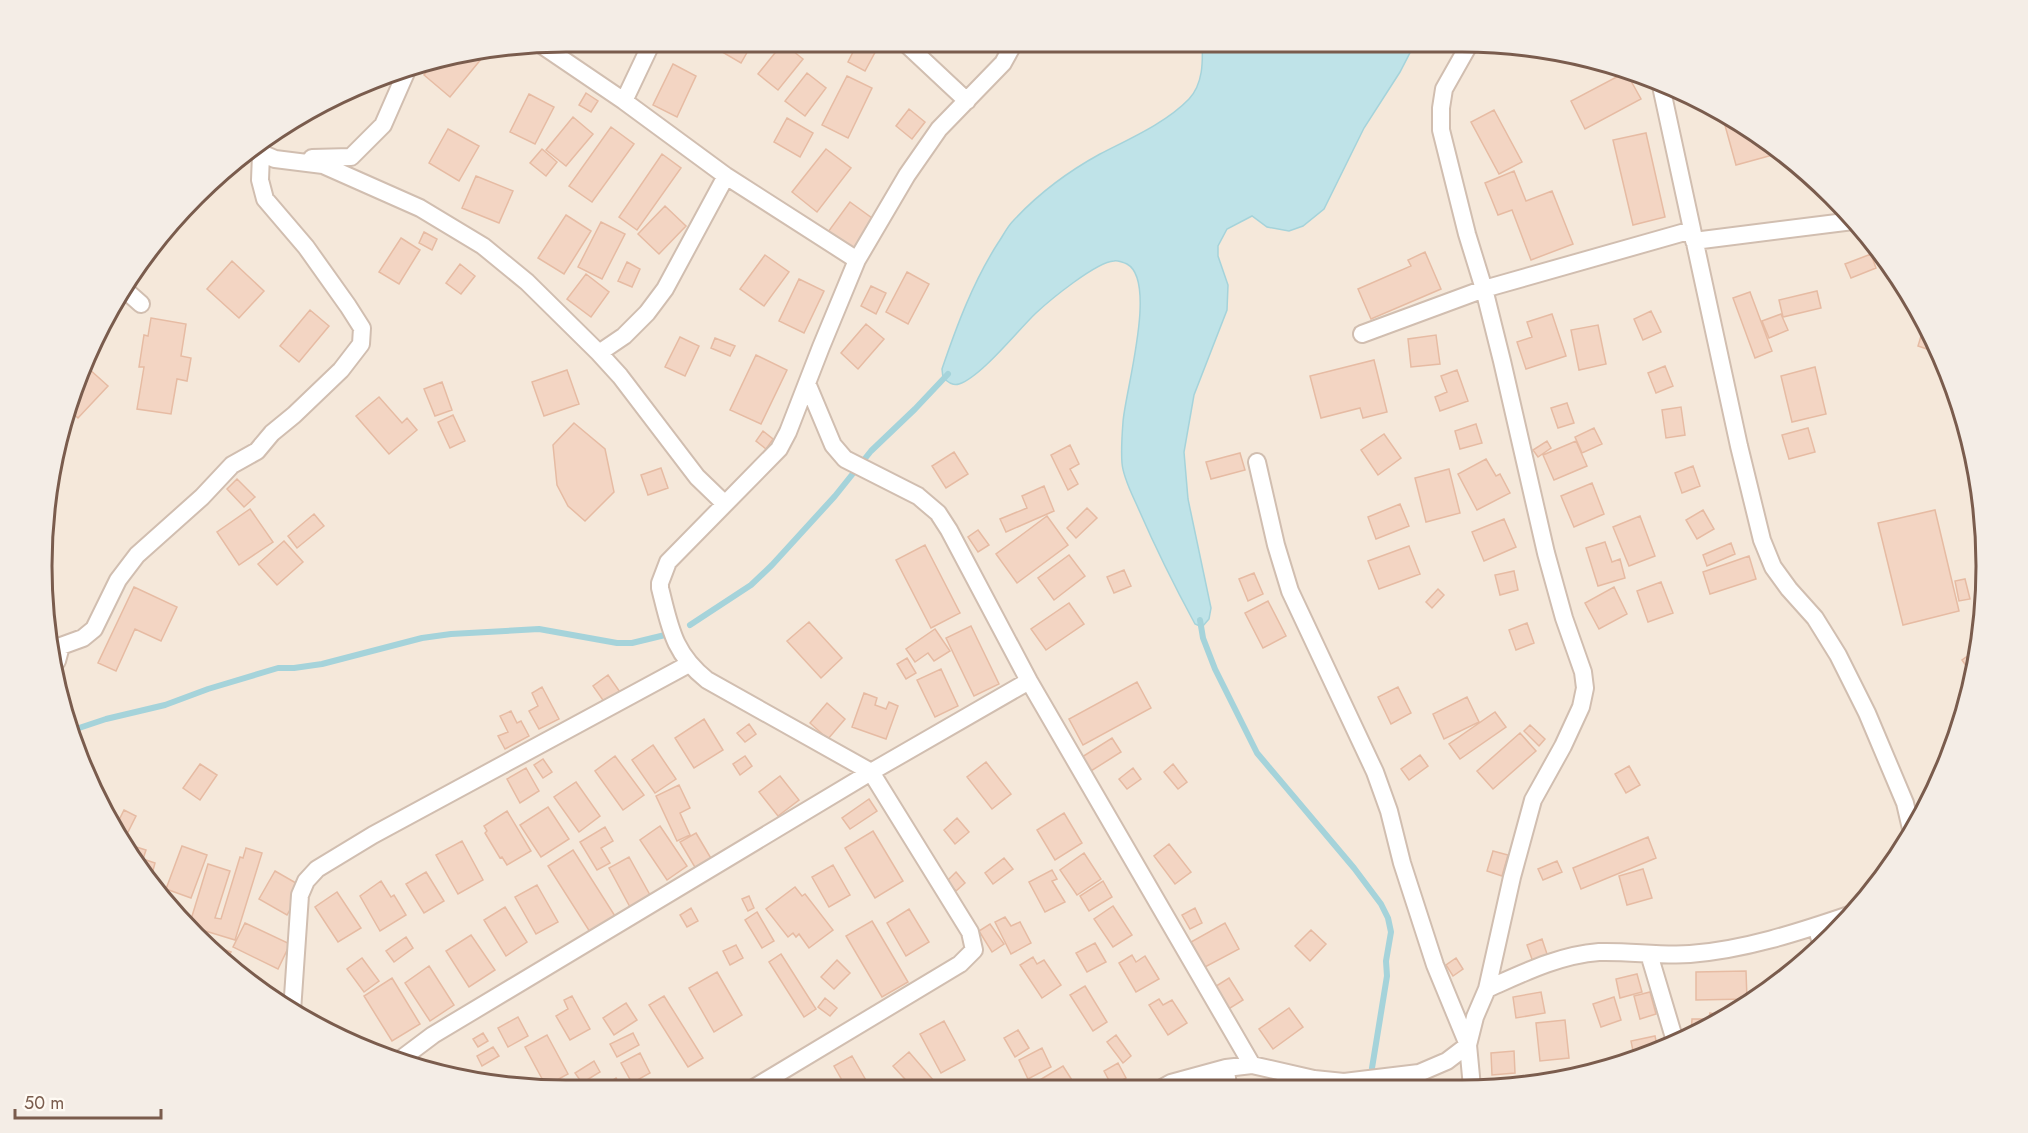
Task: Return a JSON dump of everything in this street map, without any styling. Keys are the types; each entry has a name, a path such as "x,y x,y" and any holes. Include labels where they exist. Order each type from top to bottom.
{"street":[{"path":"624,101 647,52"},
{"path":"915,52 967,101"},
{"path":"767,1080 960,964 974,950 970,932 871,772 707,680 689,664 673,638 660,583 668,562 779,449 788,432 857,260 907,175 939,129 1003,63 1009,52"},
{"path":"1361,1080 1419,1073 1447,1061 1468,1045 1475,1017 1487,989 1522,836 1533,800 1563,746 1581,706 1585,688 1583,672 1564,618 1546,553 1484,289 1467,234 1442,130 1441,108 1444,89 1465,52"},
{"path":"553,53 624,101 726,176 857,260"},
{"path":"262,154 351,156 383,124 403,79"},
{"path":"1662,94 1738,446 1762,540 1773,567 1815,618 1838,655 1867,713 1905,803 1909,820"},
{"path":"262,154 323,165 420,208 483,246 527,282 599,353 620,376 697,477 725,504"},
{"path":"60,651 61,646 83,638 94,629 118,580 137,555 202,497 232,465 257,451 272,433 340,370 361,344 362,328 348,306 306,246 265,199 260,180 262,154"},
{"path":"599,353 624,336 647,313 665,290 726,176"},
{"path":"1362,334 1484,289 1693,235 1842,222"},
{"path":"130,295 141,304"},
{"path":"807,383 833,445 845,459 918,496 938,513 1029,681 1252,1065"},
{"path":"1257,462 1276,545 1290,591 1375,772 1435,964 1468,1045 1471,1080"},
{"path":"293,1001 300,896 306,881 317,869 373,835 689,664"},
{"path":"406,1055 433,1035 871,772 1029,681"},
{"path":"1487,989 1560,958 1599,952 1691,954 1734,948 1834,920"},
{"path":"1816,926 1819,936"},
{"path":"1649,954 1673,1034"},
{"path":"1182,1080 1227,1068 1252,1065 1324,1080"},
{"path":"1227,1068 1228,1080"}],"shaded area":[{"path":"566,52 1462,52 1529,57 1595,70 1658,92 1718,121 1747,139 1800,180 1825,203 1869,254 1889,281 1922,339 1948,401 1958,433 1966,466 1974,533 1976,566 1971,634 1966,667 1948,732 1907,824 1869,879 1825,930 1800,953 1747,994 1689,1027 1627,1053 1562,1071 1529,1076 1462,1080 533,1079 466,1071 433,1063 370,1041 309,1012 254,974 203,930 180,905 139,852 106,794 80,732 70,700 57,634 52,566 62,466 80,401 121,310 139,281 180,228 228,180 281,139 309,121 370,92 433,70 466,62"}],"water":[{"path":"1202,52 1410,52 1364,128 1324,209 1303,226 1289,231 1267,227 1252,216 1227,229 1218,246 1218,256 1228,285 1227,310 1194,395 1184,452 1188,499 1211,608 1209,619 1202,627 1195,624 1173,582 1131,493 1123,469 1123,422 1140,314 1140,292 1136,274 1127,264 1115,261 1106,263 1074,282 1036,313 988,363 968,380 957,384 951,383 943,378 942,369 973,288 1011,223 1032,202 1065,176 1180,108 1194,93 1200,80"}],"building":[{"path":"722,52 747,52 741,63"},
{"path":"776,52 794,52 803,59 778,90 758,74"},
{"path":"853,52 875,52 865,71 848,62"},
{"path":"481,60 450,97 424,75 433,70"},
{"path":"673,64 696,76 677,117 653,105"},
{"path":"807,73 826,88 805,116 785,101"},
{"path":"847,76 872,88 848,138 822,125"},
{"path":"1617,77 1631,82 1641,99 1585,129 1571,101"},
{"path":"586,93 598,101 591,112 579,105"},
{"path":"529,94 554,107 535,144 510,132"},
{"path":"909,109 925,122 912,139 896,126"},
{"path":"1494,110 1522,162 1499,174 1471,122"},
{"path":"573,117 593,134 566,166 546,150"},
{"path":"787,118 813,133 800,157 774,142"},
{"path":"1725,125 1770,156 1736,165"},
{"path":"611,127 634,144 592,202 569,186"},
{"path":"448,129 479,146 459,181 429,163"},
{"path":"1646,133 1665,217 1633,225 1613,140"},
{"path":"542,149 557,162 546,176 530,163"},
{"path":"826,149 851,168 817,212 792,192"},
{"path":"662,154 681,168 637,230 619,217"},
{"path":"1514,171 1526,201 1552,191 1573,244 1531,260 1512,210 1498,215 1485,183"},
{"path":"476,176 513,191 499,223 462,208"},
{"path":"850,202 876,221 854,251 828,232"},
{"path":"665,206 686,226 659,254 638,234"},
{"path":"566,215 591,231 564,274 538,258"},
{"path":"601,222 625,234 602,279 578,267"},
{"path":"424,232 437,239 432,250 419,243"},
{"path":"401,238 420,250 399,284 379,272"},
{"path":"1425,252 1441,289 1371,319 1358,289 1411,266 1408,260"},
{"path":"765,255 789,272 764,306 740,289"},
{"path":"1869,255 1876,268 1851,278 1845,264"},
{"path":"232,261 264,291 239,318 207,289"},
{"path":"627,262 640,269 632,287 618,281"},
{"path":"460,264 475,276 461,294 446,283"},
{"path":"907,272 929,284 908,324 886,312"},
{"path":"586,274 609,292 591,317 567,299"},
{"path":"799,279 824,291 804,333 779,321"},
{"path":"871,286 886,293 876,314 861,306"},
{"path":"1817,291 1821,308 1783,317 1779,300"},
{"path":"1750,292 1772,351 1755,358 1733,298"},
{"path":"310,310 329,326 299,362 280,346"},
{"path":"1651,311 1661,332 1643,340 1634,319"},
{"path":"1552,314 1566,356 1526,369 1517,342 1532,337 1527,322"},
{"path":"1781,314 1788,330 1769,338 1762,321"},
{"path":"151,318 186,324 181,356 191,358 187,381 177,379 171,414 137,409 144,367 139,367 144,335 148,336"},
{"path":"866,324 884,339 858,369 841,353"},
{"path":"1598,325 1606,364 1579,370 1571,330"},
{"path":"1436,335 1440,364 1411,367 1408,339"},
{"path":"680,337 699,346 685,376 665,367"},
{"path":"1921,337 1926,349 1918,346"},
{"path":"715,338 735,346 730,356 711,348"},
{"path":"756,355 787,370 761,424 730,410"},
{"path":"1374,360 1387,412 1363,418 1360,408 1321,418 1310,376"},
{"path":"1665,366 1673,386 1656,393 1648,373"},
{"path":"1815,367 1826,414 1792,422 1781,376"},
{"path":"567,370 579,404 544,416 532,382"},
{"path":"1457,370 1468,401 1440,411 1435,397 1447,392 1441,376"},
{"path":"92,371 108,386 78,418 75,416"},
{"path":"442,382 452,410 435,416 424,389"},
{"path":"379,397 402,423 407,418 417,430 389,454 356,416"},
{"path":"1567,403 1574,423 1558,428 1551,408"},
{"path":"1681,407 1685,435 1666,438 1662,410"},
{"path":"453,415 465,441 450,448 438,422"},
{"path":"574,423 605,449 614,492 585,521 568,506 557,485 553,445"},
{"path":"1476,424 1482,443 1460,449 1455,431"},
{"path":"1594,428 1602,444 1582,453 1575,437"},
{"path":"1808,428 1815,452 1789,459 1782,435"},
{"path":"763,431 773,439 766,449 756,441"},
{"path":"1384,434 1401,458 1378,475 1361,450"},
{"path":"1547,441 1551,448 1538,457 1533,450"},
{"path":"1576,441 1587,466 1554,480 1543,455"},
{"path":"1070,445 1079,464 1070,469 1078,484 1068,490 1051,455"},
{"path":"954,452 968,474 946,488 932,466"},
{"path":"1240,453 1245,470 1211,479 1206,462"},
{"path":"1486,459 1496,476 1500,474 1510,493 1477,510 1458,474"},
{"path":"1693,466 1700,486 1682,493 1675,473"},
{"path":"661,468 668,488 648,495 641,475"},
{"path":"1449,469 1460,513 1426,522 1415,478"},
{"path":"237,479 255,497 244,507 227,489"},
{"path":"1592,483 1604,514 1574,527 1561,496"},
{"path":"1044,486 1054,511 1006,532 1000,519 1027,508 1022,496"},
{"path":"1400,504 1409,526 1376,539 1368,517"},
{"path":"1087,508 1097,518 1076,538 1067,528"},
{"path":"250,509 273,542 239,565 217,532"},
{"path":"1703,510 1714,529 1697,539 1686,520"},
{"path":"1935,510 1959,611 1903,625 1878,523"},
{"path":"314,514 324,526 297,548 288,536"},
{"path":"1047,516 1068,545 1017,583 996,554"},
{"path":"1640,516 1655,556 1629,566 1613,527"},
{"path":"1504,519 1516,547 1484,561 1472,532"},
{"path":"978,530 989,545 978,552 968,537"},
{"path":"284,541 303,562 277,585 258,564"},
{"path":"1605,542 1612,562 1620,559 1625,578 1598,586 1586,548"},
{"path":"1731,543 1735,554 1707,566 1703,555"},
{"path":"925,545 960,613 931,628 896,560"},
{"path":"1409,546 1420,574 1379,589 1368,561"},
{"path":"1069,555 1085,576 1054,600 1038,578"},
{"path":"1749,556 1756,579 1710,594 1703,572"},
{"path":"1124,570 1131,586 1114,593 1107,577"},
{"path":"1514,571 1518,590 1500,595 1495,575"},
{"path":"1254,573 1263,594 1248,601 1239,579"},
{"path":"1965,579 1970,599 1959,601 1955,581"},
{"path":"1661,582 1673,613 1648,622 1637,591"},
{"path":"134,587 177,607 161,641 135,629 116,671 98,663"},
{"path":"1614,587 1627,614 1599,629 1585,603"},
{"path":"1438,589 1444,595 1432,608 1426,602"},
{"path":"1268,601 1286,636 1263,648 1245,613"},
{"path":"1069,603 1084,624 1046,650 1031,629"},
{"path":"809,622 842,658 821,678 787,641"},
{"path":"1527,623 1534,643 1516,650 1509,630"},
{"path":"971,626 999,684 974,696 946,638"},
{"path":"935,629 950,651 934,661 928,653 915,662 906,649"},
{"path":"1968,656 1966,666 1962,660"},
{"path":"907,658 916,673 906,679 897,664"},
{"path":"941,669 958,706 935,717 917,680"},
{"path":"608,675 620,692 605,703 593,686"},
{"path":"1137,682 1151,708 1083,745 1069,719"},
{"path":"542,687 559,719 539,729 529,711 538,706 532,693"},
{"path":"1398,687 1411,713 1391,724 1378,697"},
{"path":"864,693 877,698 875,705 886,709 889,702 898,706 886,739 852,727"},
{"path":"1467,697 1479,722 1444,739 1433,714"},
{"path":"827,703 845,719 828,739 810,723"},
{"path":"511,711 517,723 521,721 529,736 505,749 498,736 508,732 500,716"},
{"path":"1495,712 1506,727 1460,759 1449,744"},
{"path":"704,719 723,750 694,768 675,738"},
{"path":"749,724 756,734 745,742 737,733"},
{"path":"1530,725 1545,739 1539,746 1524,731"},
{"path":"1520,733 1536,751 1493,789 1477,771"},
{"path":"1112,738 1121,752 1091,771 1082,757"},
{"path":"653,745 676,779 655,793 632,760"},
{"path":"1420,755 1428,766 1409,780 1401,769"},
{"path":"615,756 644,795 623,810 595,771"},
{"path":"745,756 752,766 740,775 733,764"},
{"path":"543,759 552,772 543,778 534,765"},
{"path":"986,762 1011,794 992,809 967,777"},
{"path":"200,764 217,775 200,800 183,788"},
{"path":"1173,764 1187,782 1178,789 1164,772"},
{"path":"1629,766 1640,785 1626,793 1615,774"},
{"path":"526,768 539,791 520,803 507,779"},
{"path":"1133,768 1141,779 1127,789 1119,779"},
{"path":"780,776 799,800 778,816 759,792"},
{"path":"576,782 600,816 579,832 554,797"},
{"path":"679,785 690,808 680,813 690,835 677,841 656,796"},
{"path":"869,799 877,811 850,829 842,818"},
{"path":"548,807 569,839 541,857 520,825"},
{"path":"124,810 136,816 128,832 119,820"},
{"path":"507,811 531,851 507,865 502,857 500,858 485,833 487,831 484,826"},
{"path":"1064,813 1082,843 1055,860 1037,830"},
{"path":"957,818 969,832 955,844 944,830"},
{"path":"660,826 687,866 667,880 640,840"},
{"path":"605,827 613,841 601,848 610,863 597,870 580,842"},
{"path":"873,831 903,881 875,898 845,848"},
{"path":"696,833 712,860 696,869 680,842"},
{"path":"1648,837 1656,858 1581,889 1573,868"},
{"path":"462,841 483,880 458,894 436,855"},
{"path":"1169,844 1191,872 1175,884 1154,856"},
{"path":"182,846 207,855 191,898 166,888"},
{"path":"136,847 146,850 143,858"},
{"path":"246,848 262,853 235,940 203,930 192,918 208,864 230,871 215,918 221,919 240,857 243,858"},
{"path":"573,850 615,916 590,932 548,866"},
{"path":"1493,851 1508,855 1502,876 1487,871"},
{"path":"1084,853 1101,879 1077,895 1060,870"},
{"path":"629,857 650,895 630,907 609,868"},
{"path":"1004,858 1013,869 993,884 985,873"},
{"path":"145,860 155,863 153,871"},
{"path":"1557,861 1562,872 1543,880 1538,869"},
{"path":"833,865 850,895 829,907 812,877"},
{"path":"1643,869 1652,898 1627,905 1619,876"},
{"path":"1052,870 1057,879 1052,881 1065,902 1045,912 1029,882"},
{"path":"275,871 303,887 287,915 259,899"},
{"path":"426,872 444,901 424,913 406,884"},
{"path":"956,872 965,883 956,891 947,881"},
{"path":"381,881 391,897 394,895 406,915 380,931 360,896"},
{"path":"1103,881 1112,897 1089,911 1080,896"},
{"path":"537,885 558,922 536,934 515,897"},
{"path":"795,887 802,896 805,894 833,930 809,948 799,934 796,937 793,933 788,937 766,909"},
{"path":"337,892 361,928 338,942 315,907"},
{"path":"749,896 754,908 748,911 742,899"},
{"path":"1113,906 1132,935 1113,947 1094,919"},
{"path":"505,907 527,942 506,956 484,920"},
{"path":"691,908 698,921 687,927 680,915"},
{"path":"1195,908 1202,923 1190,929 1182,915"},
{"path":"909,909 929,942 906,956 887,923"},
{"path":"757,912 774,941 762,948 745,920"},
{"path":"1005,917 1011,926 1020,922 1031,943 1011,954 995,922"},
{"path":"872,921 908,982 882,997 846,936"},
{"path":"245,923 290,944 278,969 233,947"},
{"path":"1225,923 1239,949 1205,967 1191,942"},
{"path":"990,924 1004,944 992,952 979,931"},
{"path":"1311,930 1326,944 1310,961 1295,946"},
{"path":"471,935 495,970 469,987 446,951"},
{"path":"406,937 413,948 394,962 386,951"},
{"path":"1542,939 1548,957 1533,962 1527,945"},
{"path":"1095,943 1106,962 1087,972 1076,953"},
{"path":"736,945 743,958 730,965 723,951"},
{"path":"781,954 816,1009 804,1017 769,962"},
{"path":"1132,955 1136,962 1145,956 1159,979 1136,992 1119,963"},
{"path":"1033,957 1037,964 1044,960 1061,985 1042,998 1020,965"},
{"path":"362,958 379,981 364,992 347,969"},
{"path":"1456,958 1463,969 1453,976 1446,965"},
{"path":"837,960 850,973 834,989 821,977"},
{"path":"429,966 454,1005 430,1021 405,983"},
{"path":"1746,971 1747,994 1739,999 1696,1000 1696,972"},
{"path":"717,972 742,1015 714,1032 689,988"},
{"path":"1637,974 1642,992 1620,998 1616,979"},
{"path":"392,978 420,1024 392,1041 364,996"},
{"path":"1229,978 1243,1000 1227,1010 1213,988"},
{"path":"1085,986 1107,1022 1093,1031 1070,995"},
{"path":"1541,992 1545,1013 1516,1018 1513,997"},
{"path":"1650,992 1656,1014 1640,1019 1634,996"},
{"path":"572,996 590,1029 570,1040 556,1016 568,1009 564,1000"},
{"path":"664,996 703,1058 688,1067 649,1005"},
{"path":"1614,997 1621,1020 1601,1027 1593,1004"},
{"path":"825,998 837,1008 830,1016 818,1007"},
{"path":"1159,999 1163,1005 1172,1000 1187,1023 1168,1035 1149,1005"},
{"path":"626,1003 637,1020 614,1035 603,1018"},
{"path":"1289,1008 1303,1027 1273,1049 1259,1029"},
{"path":"518,1017 528,1036 508,1047 498,1028"},
{"path":"1692,1019 1704,1019 1692,1026"},
{"path":"1565,1020 1569,1058 1540,1061 1536,1023"},
{"path":"944,1021 965,1060 941,1073 920,1034"},
{"path":"1018,1030 1029,1048 1015,1057 1004,1038"},
{"path":"483,1033 488,1041 478,1047 473,1039"},
{"path":"633,1033 639,1045 617,1057 610,1044"},
{"path":"547,1035 568,1074 557,1080 542,1079 525,1047"},
{"path":"1116,1035 1131,1056 1123,1063 1107,1042"},
{"path":"1655,1036 1656,1042 1633,1051 1631,1041"},
{"path":"493,1047 499,1056 482,1066 477,1056"},
{"path":"1042,1048 1051,1067 1028,1079 1019,1060"},
{"path":"1514,1051 1515,1073 1492,1075 1491,1053"},
{"path":"909,1052 933,1080 906,1080 893,1066"},
{"path":"640,1053 650,1073 637,1080 630,1080 621,1063"},
{"path":"852,1056 866,1080 842,1080 834,1066"},
{"path":"594,1061 600,1072 587,1080 580,1080 575,1073"},
{"path":"1118,1063 1126,1078 1109,1080 1104,1071"},
{"path":"1063,1066 1072,1080 1040,1080"}],"waterway":[{"path":"690,625 751,585 772,565 835,496 871,451 948,374"},
{"path":"1200,620 1203,638 1215,669 1257,753 1354,868 1381,904 1388,918 1391,932 1386,961 1387,976 1372,1068 1374,1080"},
{"path":"79,728 165,705 208,689 278,668 322,664 422,638 539,629 617,643 632,643 665,635"}]}
